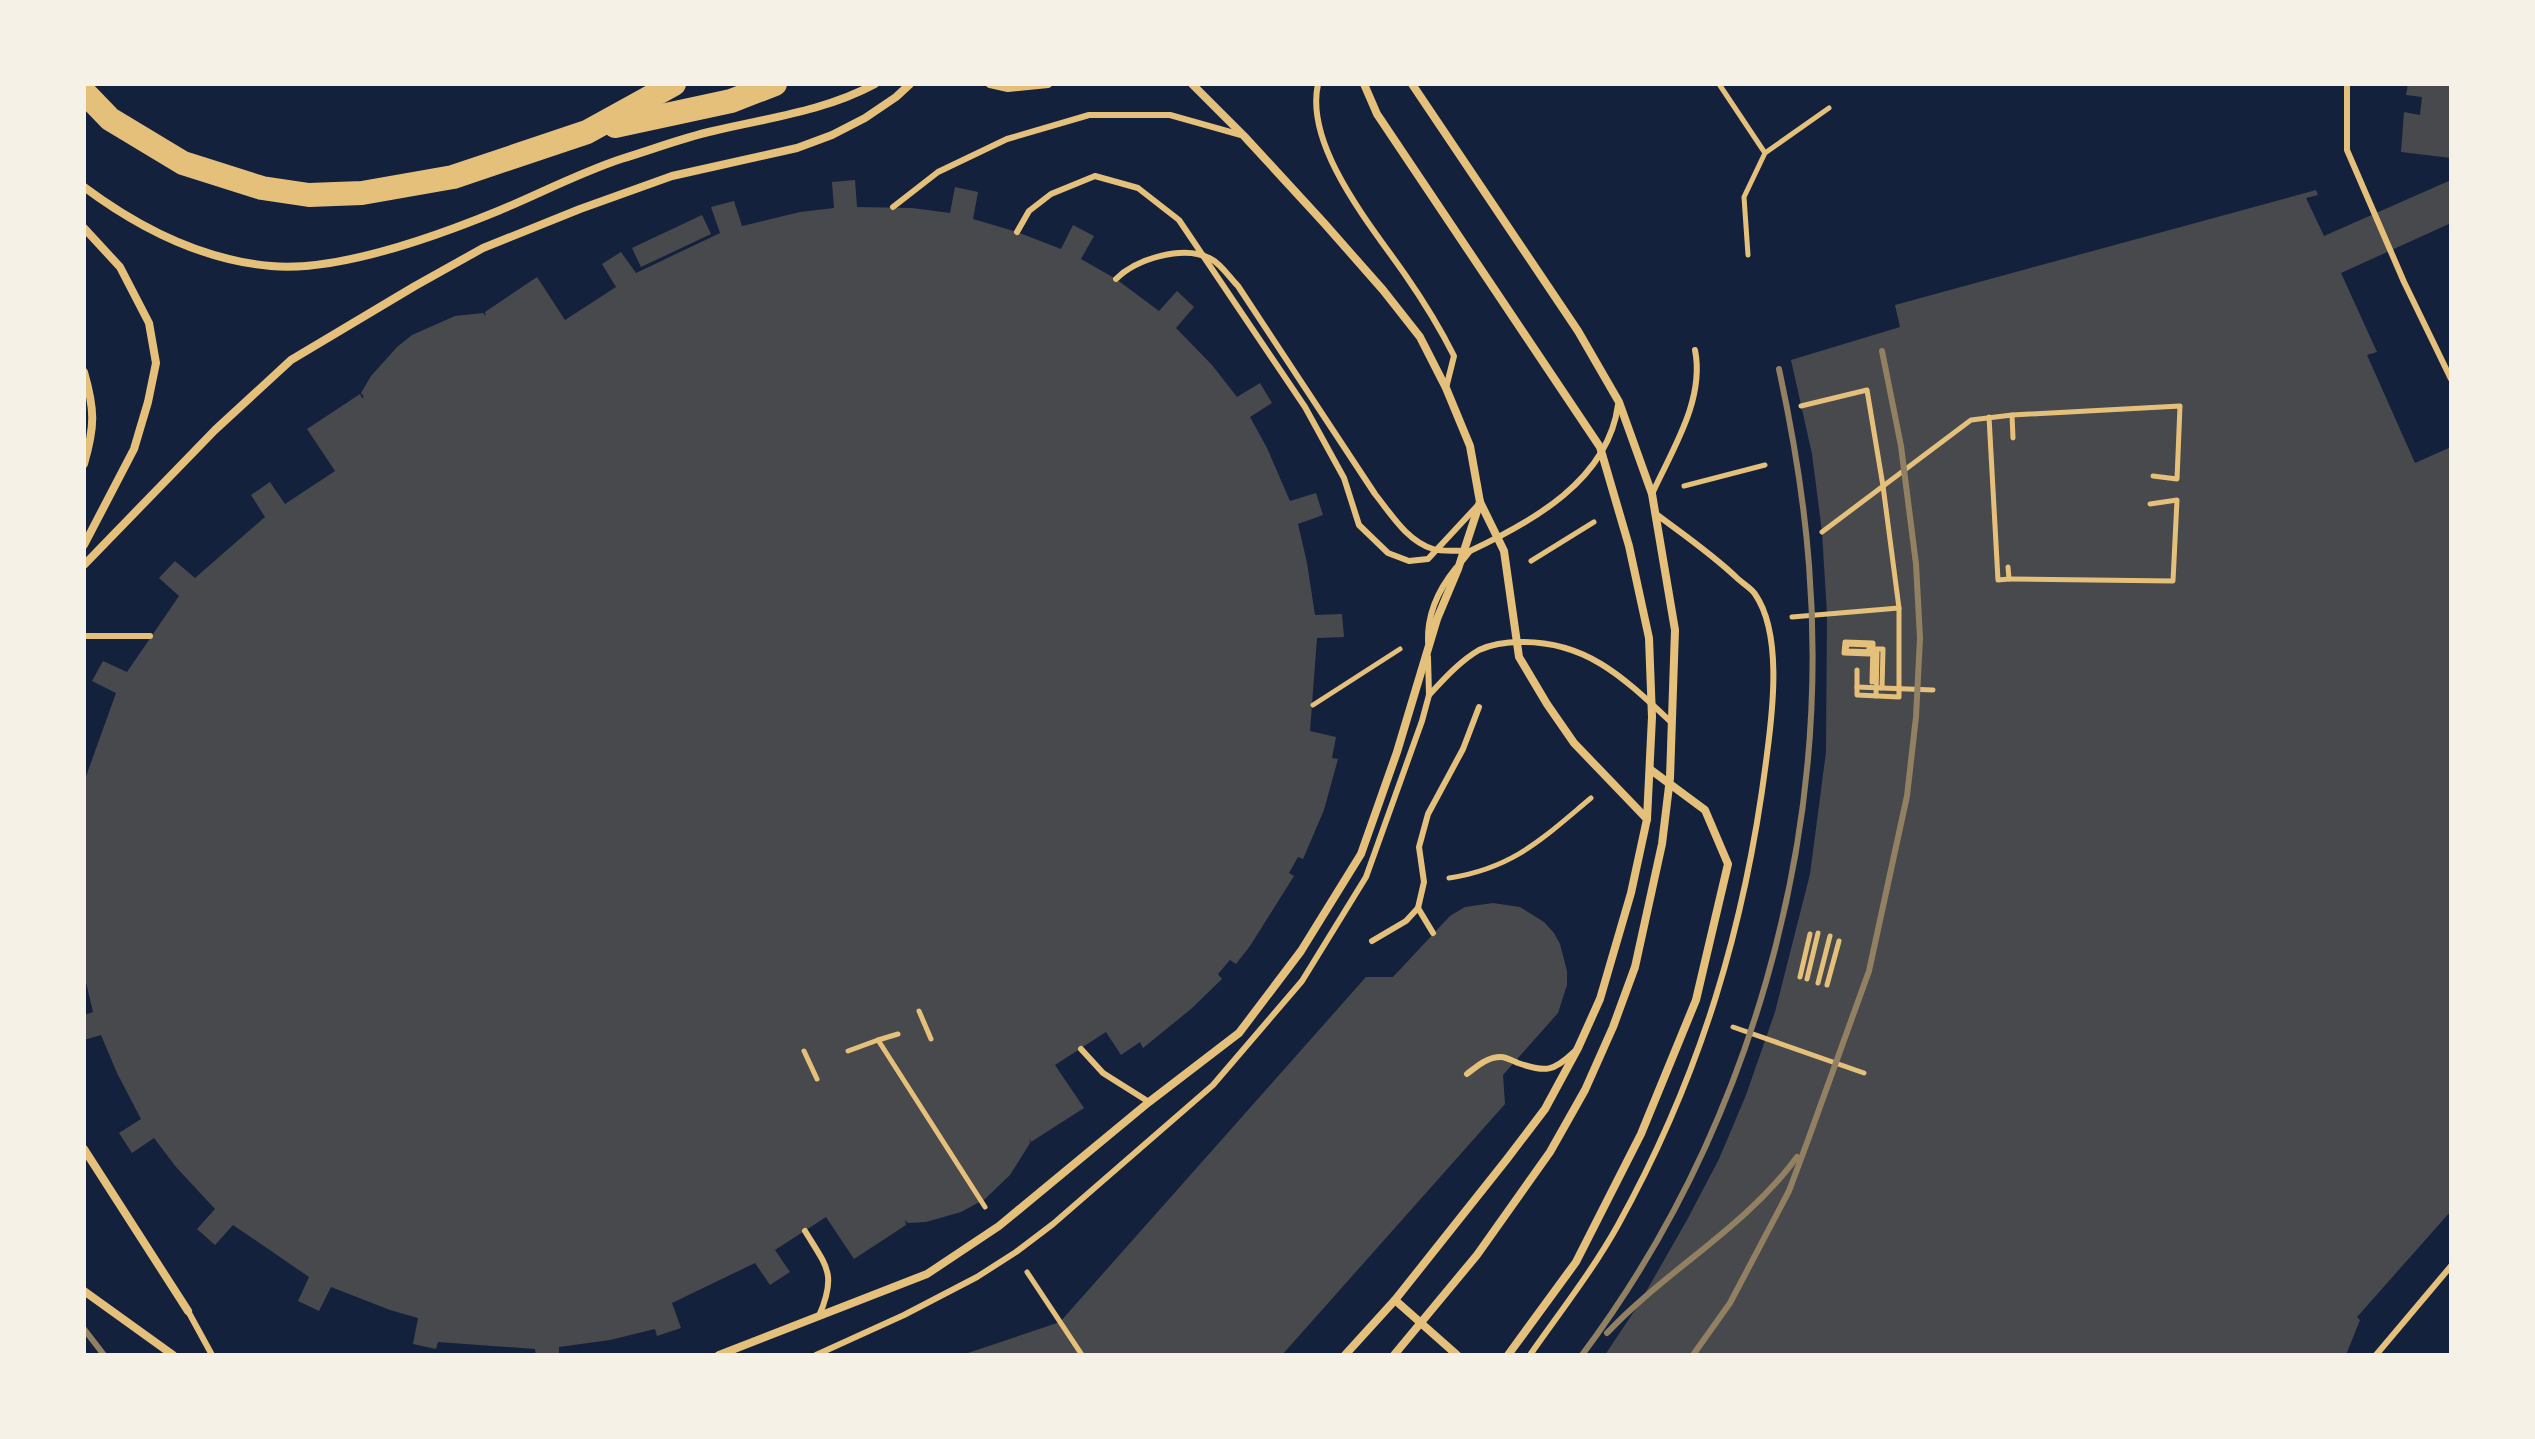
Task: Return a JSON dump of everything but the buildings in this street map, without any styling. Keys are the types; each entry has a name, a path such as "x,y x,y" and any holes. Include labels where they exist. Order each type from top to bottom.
{"highway":[{"path":"587,132 674,84"},
{"path":"84,92 110,119 183,163 262,188 309,195 362,193 453,177 587,132 731,101 775,84"}],"street":[{"path":"84,187 124,217 150,230 176,242 230,259 272,267 330,263 385,250 494,212 616,161 711,131 820,107 875,84"},
{"path":"84,565 215,430 291,360 415,286 483,248 580,209 672,176 797,148 832,135 865,118 910,84"},
{"path":"990,84 1008,88 1048,84"},
{"path":"1192,84 1244,136 1383,290 1420,337 1470,446 1480,502 1504,551 1519,657 1574,743 1647,819"},
{"path":"1345,1355 1395,1300 1545,1109 1578,1048 1600,999 1631,893 1647,819 1652,717 1649,638 1629,546 1600,447 1377,114 1364,84"},
{"path":"1394,1355 1477,1255 1550,1152 1585,1090 1635,967 1666,817 1675,630 1652,494 1619,402 1578,331 1412,84"},
{"path":"84,228 120,267 149,323 156,363 134,449 84,545"},
{"path":"84,372 91,395 94,432 84,464"},
{"path":"719,1355 927,1274 999,1226 1149,1102 1239,1033 1301,951 1361,854 1397,752 1432,635 1480,502"},
{"path":"1508,1355 1576,1262 1641,1134 1696,1000 1728,864 1705,810 1651,770"},
{"path":"84,1149 188,1311"},
{"path":"84,1291 173,1355"},
{"path":"1395,1300 1457,1355"}],"lane":[{"path":"1318,84 1316,94 1323,137 1342,184 1435,319 1454,356 1446,388"},
{"path":"2347,84 2347,150 2404,282 2451,379"},
{"path":"893,207 938,172 1007,139 1089,115 1170,115 1244,136"},
{"path":"1017,232 1029,211 1051,194 1095,176 1138,188 1179,220 1305,407 1344,478 1359,525 1388,553 1409,561 1428,559 1480,502"},
{"path":"1116,279 1127,268 1152,257 1183,254 1210,258 1238,286 1375,494 1399,525 1418,541 1434,549 1470,551"},
{"path":"1652,494 1693,401 1699,368 1695,350"},
{"path":"816,1355 904,1315 977,1277 1016,1252 1064,1215 1213,1085 1302,981 1366,877 1393,807 1429,695 1428,631 1439,592 1470,551 1556,502 1581,479 1609,442 1616,425 1619,402"},
{"path":"1530,1355 1617,1226 1694,1066 1743,906 1761,806 1771,723 1773,639 1755,594 1716,558 1656,514"},
{"path":"84,636 150,636"},
{"path":"1429,695 1449,674 1482,649 1507,642 1537,642 1562,645 1584,654 1627,680 1672,723"},
{"path":"1372,941 1406,921 1418,908 1424,882 1419,847 1428,814 1463,749 1479,707"},
{"path":"1418,908 1433,933"},
{"path":"1467,1074 1484,1061 1502,1057 1537,1069 1551,1069 1578,1048"},
{"path":"1081,1049 1103,1073 1149,1102"},
{"path":"805,1231 827,1265 829,1292 819,1316"},
{"path":"2376,1355 2451,1266"},
{"path":"188,1311 212,1355"}],"path":[{"path":"1719,84 1765,153"},
{"path":"1748,255 1744,197 1765,153 1829,108"},
{"path":"1801,406 1867,390 1899,608 1899,697 1857,695 1857,684 1882,688 1933,690"},
{"path":"1822,532 1971,420 2180,406 2177,479 2153,476"},
{"path":"2012,415 2013,438"},
{"path":"1989,417 1998,580 2173,581 2177,500 2150,504"},
{"path":"2008,567 2009,579"},
{"path":"1789,617 1899,608"},
{"path":"1872,682 1873,643 1845,642 1844,653 1869,654 1869,649 1869,645 1847,644 1846,651 1877,652 1876,696"},
{"path":"1869,649 1883,649 1882,688"},
{"path":"1424,882 1462,876 1504,863 1534,846 1610,782"},
{"path":"1807,979 1818,933"},
{"path":"1800,977 1810,934"},
{"path":"1818,983 1830,936"},
{"path":"1827,985 1839,941"},
{"path":"919,1011 931,1039"},
{"path":"1710,1018 1864,1073"},
{"path":"847,1051 898,1034"},
{"path":"878,1040 989,1213"},
{"path":"804,1051 817,1079"},
{"path":"1020,1262 1082,1355"}],"railway":[{"path":"1693,1355 1730,1303 1789,1191 1869,971 1907,796 1916,717 1920,638 1916,564 1901,446 1882,351"},
{"path":"1582,1355 1641,1268 1691,1177 1733,1080 1766,981 1791,878 1806,774 1812,670 1809,565 1804,516 1779,369"},
{"path":"1607,1333 1654,1289 1754,1206 1797,1157"},
{"path":"84,1329 104,1355"}]}
